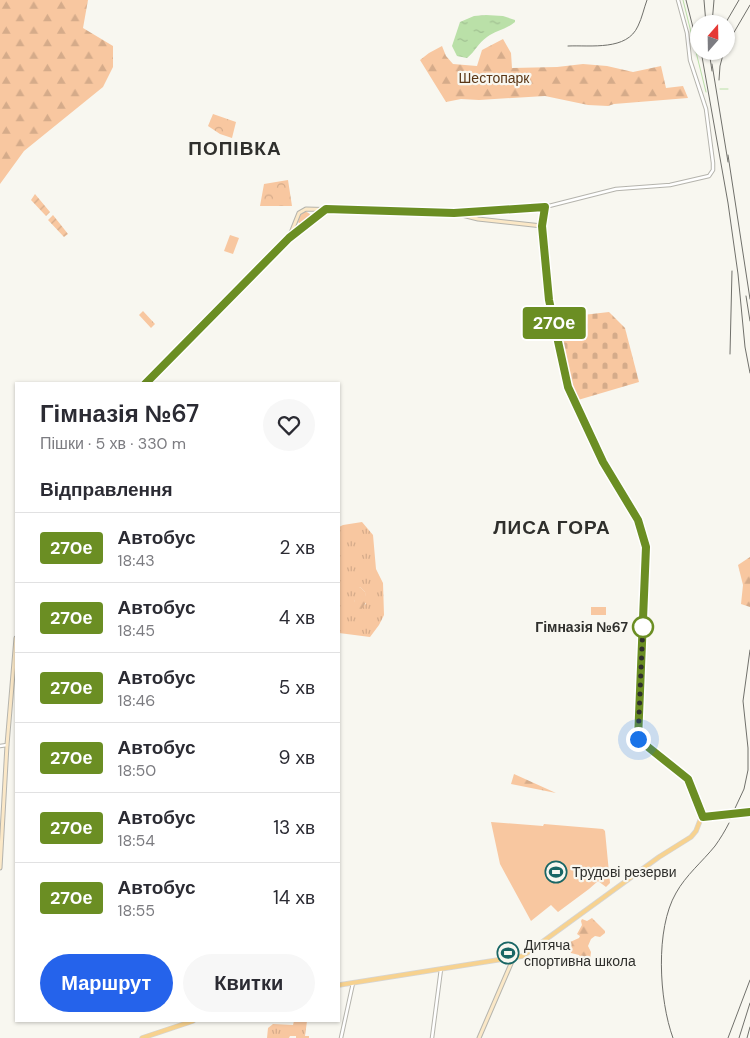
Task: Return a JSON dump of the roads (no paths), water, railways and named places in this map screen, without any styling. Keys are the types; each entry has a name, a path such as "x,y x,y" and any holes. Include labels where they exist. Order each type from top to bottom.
{"main road":[{"path":"310,214 326,209"},
{"path":"147,382 289,238 303,227 310,214 326,209 454,213 478,219 542,226 549,300 568,387 603,462 638,520 646,547 638,739 688,779 703,817 696,831 520,957 340,985"},
{"path":"289,238 299,213 304,210 310,214"},
{"path":"296,223 299,227 303,227"},
{"path":"0,868 15,650"},
{"path":"703,817 750,812"},
{"path":"479,1038 513,959"},
{"path":"142,1038 190,1022"}],"street":[{"path":"454,213 545,207 616,189 670,185 709,176 713,170 713,163 706,109 690,60 687,33 678,0"},
{"path":"542,226 545,207"},
{"path":"0,746 7,745"},
{"path":"432,1038 441,969"},
{"path":"341,1038 354,982"}],"water":[{"path":"474,16 503,16 515,20 515,22 487,37 467,58 457,56 452,46 460,22"}],"waterway":[{"path":"683,0 706,92"},
{"path":"720,89 728,89"}],"railway":[{"path":"568,46 608,45 626,40 638,26 647,0"},
{"path":"686,0 690,16"},
{"path":"704,0 705,15"},
{"path":"713,15 714,0"},
{"path":"730,15 739,0"},
{"path":"735,31 750,5"},
{"path":"703,60 728,203 738,274 745,347 750,373"},
{"path":"710,60 712,71"},
{"path":"719,80 722,60"},
{"path":"712,64 728,162"},
{"path":"728,155 750,299"},
{"path":"730,354 732,271"},
{"path":"746,296 750,321"},
{"path":"730,819 744,789 748,770 748,748 743,701 750,650"},
{"path":"673,1038 665,1004 661,965 662,945 669,908 680,886 715,846 729,823"},
{"path":"728,1038 750,980"},
{"path":"739,1038 750,1003"},
{"path":"747,1038 750,1027"}],"place":[{"name":"Гімназія №67","path":"643,627"},
{"name":"Трудові резерви","path":"556,872"},
{"name":"Дитяча спортивна школа","path":"508,953"}],"district":[{"name":"ПОПІВКА","path":"235,148"},
{"name":"ЛИСА ГОРА","path":"552,527"}],"park label":[{"name":"Шестопарк","path":"494,78"}]}
